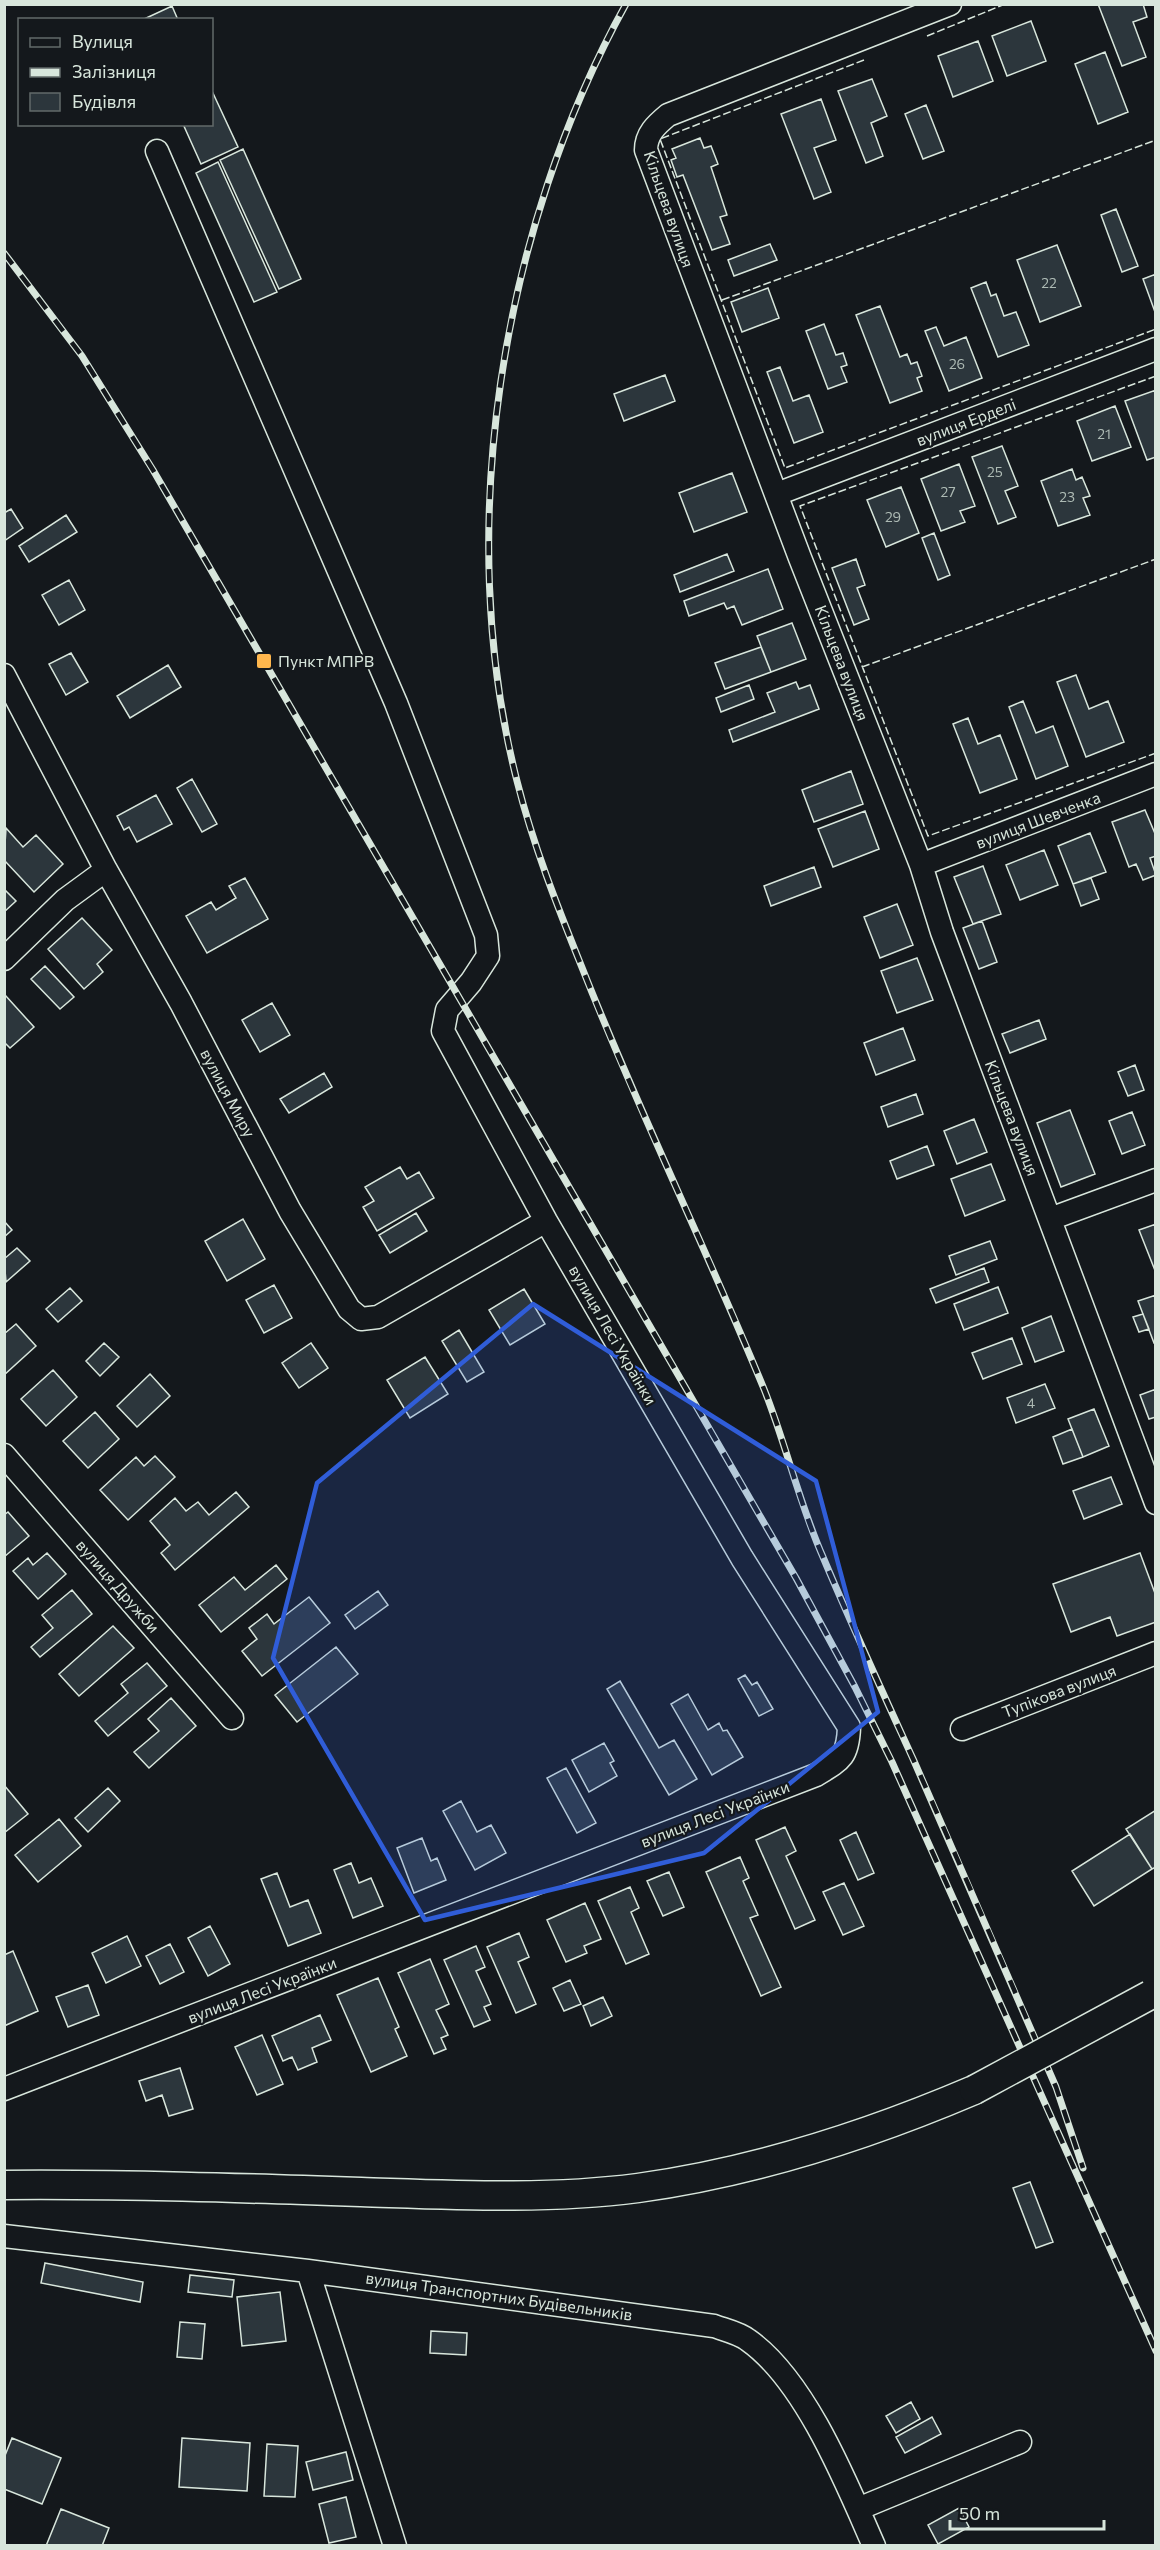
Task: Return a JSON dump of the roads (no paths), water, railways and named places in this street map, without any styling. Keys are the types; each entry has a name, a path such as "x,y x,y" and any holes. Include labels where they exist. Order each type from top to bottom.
{"main road":[{"path":"4,2185 519,2197 638,2188 741,2168 825,2147 913,2116 974,2090 1153,1993"}],"street":[{"name":"Кільцева вулиця","path":"950,4 668,115 655,125 646,141 654,176 921,865 942,932 1155,1503"},
{"path":"157,151 396,704 486,935 488,956 471,982 447,1010 443,1031 546,1221"},
{"name":"вулиця Ерделі","path":"777,495 1155,350"},
{"name":"вулиця Миру","path":"4,675 106,870 181,1003 290,1211 355,1315 361,1318 378,1317 546,1221"},
{"name":"вулиця Шевченка","path":"921,865 1155,774"},
{"path":"4,959 65,900 106,870"},
{"path":"1050,1219 1155,1180"},
{"name":"вулиця Лесі Українки","path":"4,2089 816,1775 840,1761 849,1748 849,1726 742,1558 546,1221"},
{"name":"вулиця Дружби","path":"4,1455 232,1718"},
{"name":"Тупікова вулиця","path":"962,1729 1155,1653"},
{"name":"вулиця Транспортних Будівельників","path":"4,2236 308,2271 714,2326 747,2339 775,2364 805,2404 874,2546"},
{"path":"308,2271 395,2546"},
{"path":"858,2510 1020,2442"}],"railway":[{"path":"626,4 583,92 547,185 520,283 501,383 490,484 489,585 498,685 517,781 547,876 604,1023 764,1389 823,1557 1056,2087 1083,2168"},
{"path":"4,253 82,356 153,470 796,1578 855,1687 892,1762 1156,2351"}],"place":[{"name":"Пункт МПРВ","path":"264,661"}]}
